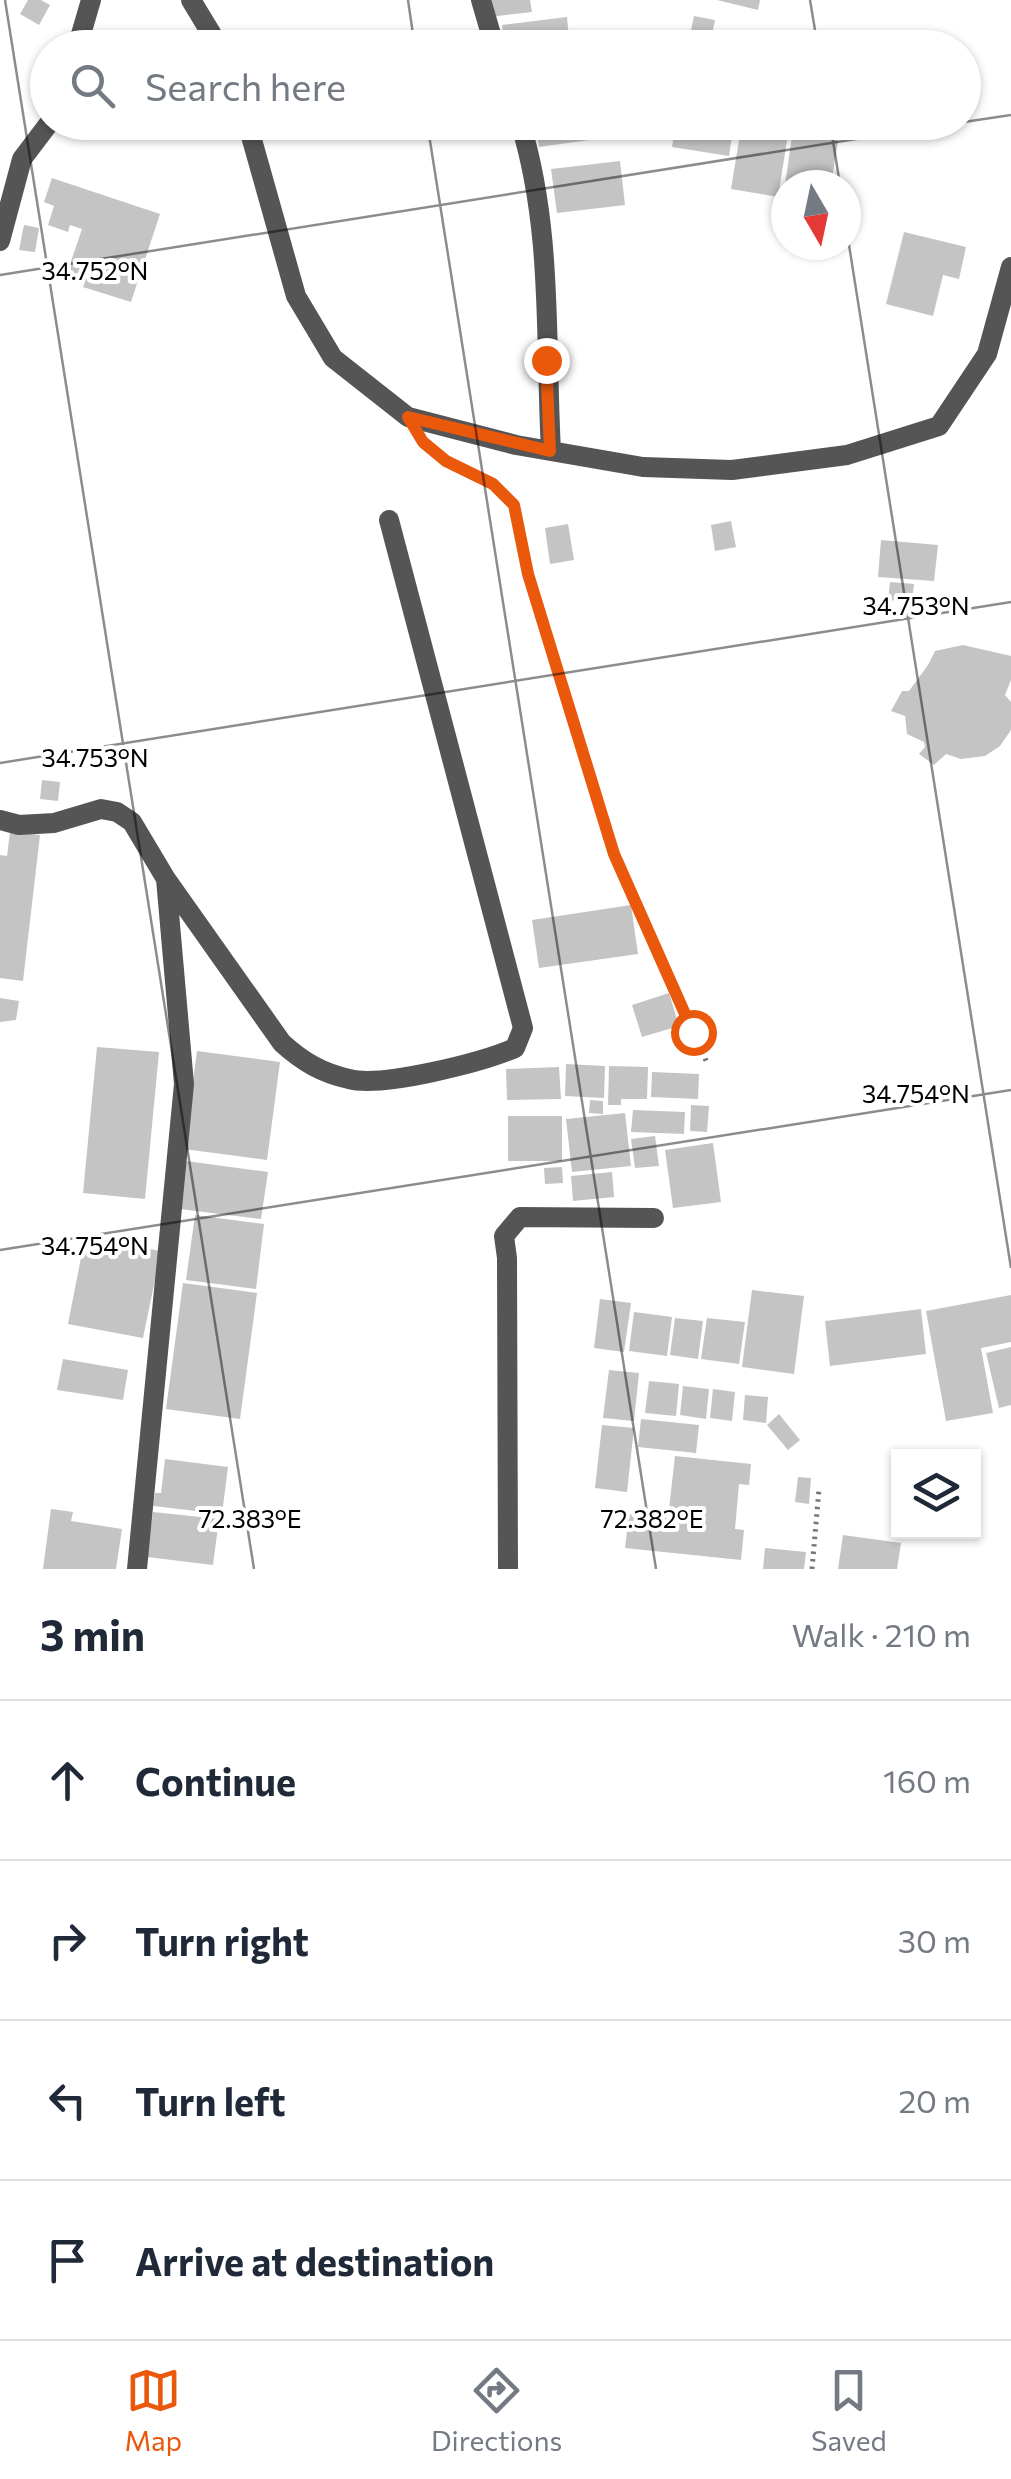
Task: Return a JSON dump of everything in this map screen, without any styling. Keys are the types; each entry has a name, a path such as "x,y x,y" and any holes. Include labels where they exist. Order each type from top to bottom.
{"street":[{"path":"82,30 91,0"},
{"path":"192,0 210,30"},
{"path":"482,0 491,30"},
{"path":"0,241 22,159 36,140"},
{"path":"253,140 296,296 334,358 408,417 550,451 643,467 732,470 847,455 939,426 987,354 1011,267"},
{"path":"525,140 542,232 550,451"},
{"path":"0,820 19,825 54,823 101,810 117,812 132,822 166,879 282,1044 308,1065 354,1081 452,1068 488,1060 515,1048 523,1028 389,520"},
{"path":"138,1569 184,1084 166,879"},
{"path":"508,1569 504,1236 520,1217 654,1218"}],"path":[{"path":"408,417 434,452 493,484 514,505 528,574 614,854 707,1062"},
{"path":"812,1569 819,1490"}],"building":[{"path":"28,0 50,5 39,25 20,14"},
{"path":"488,0 530,0 532,12 490,17"},
{"path":"717,0 760,0 758,10"},
{"path":"694,16 715,20 713,30 691,30"},
{"path":"567,17 568,30 503,30 502,25"},
{"path":"538,140 589,140 539,147"},
{"path":"673,140 731,140 729,156 672,147"},
{"path":"739,140 787,140 782,170 771,170 771,196 731,189"},
{"path":"791,140 838,140 833,170 787,170"},
{"path":"620,161 625,205 557,213 551,169"},
{"path":"52,178 160,214 131,302 83,287 85,282 66,276 82,229 70,225 68,232 48,225 54,206 44,202"},
{"path":"24,225 39,228 35,252 19,250"},
{"path":"904,232 966,247 959,279 943,275 933,316 886,304"},
{"path":"731,521 736,547 715,551 711,525"},
{"path":"568,524 574,560 550,564 545,528"},
{"path":"881,540 938,545 934,581 878,577"},
{"path":"890,582 914,584 912,602 888,600"},
{"path":"963,645 1011,656 1011,680 1005,695 1011,702 1011,730 1000,746 985,756 961,759 946,754 934,765 919,754 924,742 907,734 905,716 891,711 935,651"},
{"path":"42,780 60,782 58,801 40,799"},
{"path":"10,832 40,835 23,981 0,978 0,855 7,856"},
{"path":"631,905 638,954 539,968 532,920"},
{"path":"669,993 679,1026 642,1037 632,1005"},
{"path":"0,998 19,1001 16,1020 0,1022"},
{"path":"97,1047 159,1052 145,1199 83,1193"},
{"path":"197,1051 280,1062 267,1160 184,1149"},
{"path":"566,1064 605,1066 604,1098 565,1096"},
{"path":"609,1066 648,1067 647,1099 621,1099 621,1105 608,1105"},
{"path":"559,1067 561,1099 507,1100 506,1069"},
{"path":"652,1072 699,1074 698,1099 651,1097"},
{"path":"590,1100 603,1101 603,1114 589,1113"},
{"path":"691,1105 709,1106 707,1132 690,1131"},
{"path":"633,1110 685,1112 684,1134 631,1132"},
{"path":"625,1113 631,1166 572,1172 566,1119"},
{"path":"508,1116 562,1116 562,1161 508,1161"},
{"path":"655,1136 659,1166 635,1168 631,1139"},
{"path":"713,1143 721,1202 673,1208 665,1150"},
{"path":"186,1161 268,1172 261,1219 180,1209"},
{"path":"562,1167 563,1183 545,1184 544,1168"},
{"path":"612,1172 614,1197 573,1201 571,1176"},
{"path":"195,1215 264,1224 256,1289 186,1280"},
{"path":"85,1237 161,1251 143,1338 68,1324"},
{"path":"183,1283 257,1293 240,1419 166,1409"},
{"path":"752,1290 804,1296 794,1374 742,1367"},
{"path":"1011,1295 1011,1342 981,1348 993,1413 946,1421 926,1311"},
{"path":"600,1299 631,1303 624,1352 594,1348"},
{"path":"921,1309 926,1354 830,1366 825,1321"},
{"path":"634,1312 672,1317 667,1356 629,1351"},
{"path":"675,1318 703,1321 698,1359 670,1355"},
{"path":"707,1318 745,1322 739,1364 701,1359"},
{"path":"1011,1347 1011,1405 999,1408 986,1353"},
{"path":"63,1359 128,1370 123,1400 57,1390"},
{"path":"609,1370 639,1373 634,1421 603,1418"},
{"path":"649,1381 679,1384 676,1416 645,1413"},
{"path":"683,1386 709,1389 706,1419 680,1415"},
{"path":"713,1389 735,1392 732,1421 710,1418"},
{"path":"745,1395 768,1397 766,1423 743,1420"},
{"path":"779,1414 800,1440 788,1450 767,1425"},
{"path":"641,1419 699,1425 696,1453 638,1447"},
{"path":"602,1425 634,1428 627,1492 595,1488"},
{"path":"675,1456 751,1464 749,1485 739,1484 735,1529 744,1530 741,1560 625,1548 629,1514 668,1518"},
{"path":"165,1459 228,1467 222,1514 153,1506 155,1493 161,1493"},
{"path":"798,1477 811,1478 809,1504 795,1502"},
{"path":"51,1509 73,1512 71,1521 122,1529 116,1569 43,1569"},
{"path":"153,1512 219,1519 213,1565 147,1557"},
{"path":"843,1535 901,1543 897,1569 838,1569"},
{"path":"765,1548 806,1552 804,1569 763,1569"}],"route":[{"path":"546,360 550,451 408,417 423,442 446,461 493,484 514,505 528,574 614,854 693,1032"}]}
